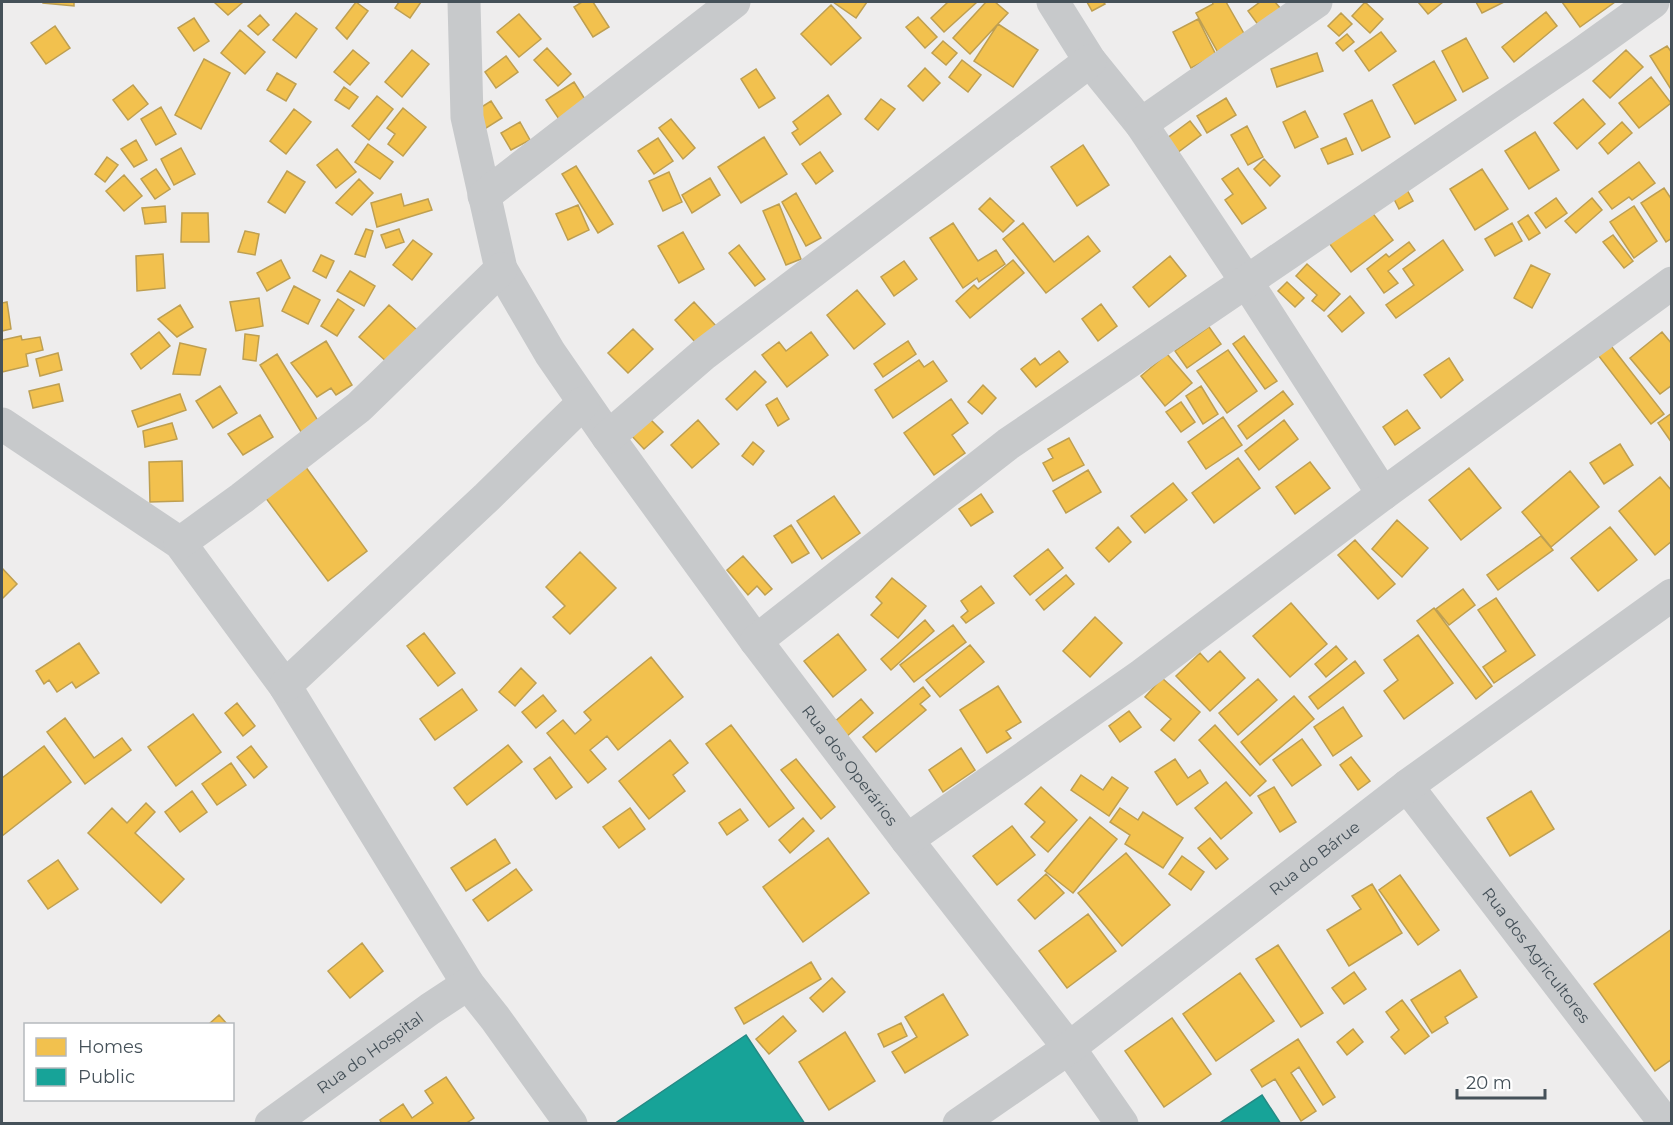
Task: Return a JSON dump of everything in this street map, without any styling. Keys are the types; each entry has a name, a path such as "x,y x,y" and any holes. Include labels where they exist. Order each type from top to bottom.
{"street":[{"name":"Rua dos Operários","path":"464,2 467,117 501,268 550,353 756,641 1069,1048 1122,1124"},
{"path":"484,196 734,2"},
{"path":"1053,2 1090,61 1141,124 1246,280 1383,494"},
{"path":"1141,124 1316,2"},
{"path":"756,641 1008,444 1246,280 1578,57 1646,4"},
{"path":"608,437 704,354 1090,61"},
{"path":"180,543 359,407 501,268"},
{"path":"907,840 1142,675 1383,494 1671,283"},
{"path":"285,686 488,497 584,403"},
{"path":"2,423 180,543 285,686 468,984 571,1124"},
{"name":"Rua do Bárue","path":"959,1124 1069,1048 1407,786 1671,595"},
{"name":"Rua dos Agricultores","path":"1407,786 1666,1124"},
{"name":"Rua do Hospital","path":"271,1124 468,984"}],"building: Homes":[{"path":"74,2 74,6 43,3"},
{"path":"214,2 240,2 242,3 228,15"},
{"path":"356,2 368,11 347,39 336,28"},
{"path":"399,2 421,2 410,18 395,8"},
{"path":"582,2 593,2 609,27 593,37 574,7"},
{"path":"833,2 867,2 856,18"},
{"path":"948,2 977,2 944,32 931,18"},
{"path":"986,2 995,2 1008,13 970,54 953,38"},
{"path":"1087,2 1103,2 1105,4 1092,11"},
{"path":"1212,2 1226,2 1246,37 1221,58 1196,13 1213,4"},
{"path":"1260,2 1275,2 1281,9 1259,26 1248,11"},
{"path":"1365,2 1383,19 1370,33 1352,16"},
{"path":"1418,2 1443,2 1428,14"},
{"path":"1476,2 1504,2 1482,13"},
{"path":"1562,2 1615,2 1580,27"},
{"path":"831,5 861,38 831,65 801,34"},
{"path":"1546,12 1557,26 1514,62 1502,47"},
{"path":"296,13 317,29 296,58 273,40"},
{"path":"1341,13 1352,24 1339,36 1328,26"},
{"path":"519,14 541,39 519,57 497,32"},
{"path":"260,15 269,25 258,35 248,26"},
{"path":"918,17 937,37 925,48 906,27"},
{"path":"194,18 209,41 194,51 178,28"},
{"path":"1198,19 1216,55 1191,68 1173,32"},
{"path":"998,24 1038,50 1013,87 974,61"},
{"path":"55,26 70,48 46,64 31,43"},
{"path":"240,30 265,52 245,74 221,53"},
{"path":"1381,32 1396,51 1369,71 1355,51"},
{"path":"1347,34 1354,42 1343,51 1336,43"},
{"path":"1466,38 1488,78 1463,92 1442,51"},
{"path":"943,41 957,53 946,65 932,53"},
{"path":"1667,46 1672,53 1672,91 1650,56"},
{"path":"547,48 571,74 558,86 534,60"},
{"path":"353,50 369,63 350,85 334,72"},
{"path":"412,50 429,64 402,97 385,82"},
{"path":"1626,50 1643,67 1610,98 1593,81"},
{"path":"1317,53 1323,71 1277,87 1271,69"},
{"path":"506,56 518,72 496,88 485,72"},
{"path":"204,59 230,73 201,129 175,115"},
{"path":"962,60 981,75 968,92 949,77"},
{"path":"1434,61 1456,100 1415,124 1393,85"},
{"path":"925,68 940,83 923,101 908,86"},
{"path":"756,69 775,98 759,108 741,79"},
{"path":"277,73 296,84 286,101 267,90"},
{"path":"1651,77 1671,103 1639,128 1619,103"},
{"path":"574,82 588,104 561,122 546,100"},
{"path":"133,85 148,104 128,120 113,100"},
{"path":"344,87 358,97 349,109 335,100"},
{"path":"828,95 841,114 800,145 792,133 798,129 793,122"},
{"path":"377,96 393,109 369,140 352,126"},
{"path":"1226,98 1236,115 1207,133 1197,116"},
{"path":"881,99 895,109 878,130 865,119"},
{"path":"1583,99 1605,124 1577,149 1554,123"},
{"path":"1372,100 1390,137 1362,151 1344,114"},
{"path":"491,101 502,118 483,130 472,113"},
{"path":"161,107 176,134 156,145 141,119"},
{"path":"403,108 426,127 403,156 388,144 395,134 387,128"},
{"path":"294,109 311,122 286,154 270,141"},
{"path":"1305,111 1318,137 1295,148 1283,122"},
{"path":"671,119 695,148 683,159 659,128"},
{"path":"1190,121 1201,135 1177,153 1166,139"},
{"path":"520,122 530,140 511,150 501,133"},
{"path":"1622,122 1632,133 1608,154 1599,143"},
{"path":"1247,126 1263,157 1248,165 1231,135"},
{"path":"1535,132 1559,170 1529,189 1505,151"},
{"path":"764,137 787,174 741,203 718,167"},
{"path":"658,138 673,161 654,174 638,151"},
{"path":"1346,138 1353,154 1328,164 1321,149"},
{"path":"136,140 147,160 134,167 121,149"},
{"path":"368,144 393,162 380,179 355,162"},
{"path":"1083,145 1109,185 1077,206 1051,167"},
{"path":"181,148 195,174 174,185 161,159"},
{"path":"337,149 356,172 336,188 317,165"},
{"path":"820,152 833,171 816,184 802,164"},
{"path":"107,157 118,165 105,182 95,174"},
{"path":"1264,159 1280,176 1270,186 1254,169"},
{"path":"1639,162 1655,183 1632,200 1629,197 1612,209 1599,192"},
{"path":"576,166 613,224 598,233 562,174"},
{"path":"1238,168 1266,208 1242,224 1225,200 1233,194 1222,179"},
{"path":"156,169 170,189 155,199 141,179"},
{"path":"1482,169 1508,209 1475,230 1450,189"},
{"path":"287,171 305,182 285,213 268,202"},
{"path":"669,172 682,202 663,211 649,181"},
{"path":"124,175 142,196 124,211 106,191"},
{"path":"710,178 720,195 692,213 682,195"},
{"path":"359,179 373,193 352,215 336,203"},
{"path":"1405,186 1413,201 1399,209 1391,193"},
{"path":"1664,188 1672,200 1672,238 1666,242 1641,203"},
{"path":"796,193 821,238 806,246 782,202"},
{"path":"401,194 404,206 428,199 432,210 377,227 371,203"},
{"path":"990,198 1014,221 1003,232 979,209"},
{"path":"1556,198 1567,213 1546,228 1535,213"},
{"path":"1592,198 1602,210 1576,233 1565,221"},
{"path":"779,204 801,259 786,265 763,211"},
{"path":"578,205 589,230 568,240 556,214"},
{"path":"165,206 166,222 145,224 142,208"},
{"path":"1634,206 1657,241 1634,258 1610,222"},
{"path":"1371,211 1393,240 1351,272 1329,243"},
{"path":"182,213 208,213 209,242 181,242"},
{"path":"1528,215 1540,233 1529,240 1518,222"},
{"path":"953,223 978,261 996,250 1005,264 979,282 977,278 963,288 930,238"},
{"path":"1023,223 1054,262 1088,236 1100,251 1046,293 1003,239"},
{"path":"1512,223 1522,241 1495,256 1485,239"},
{"path":"366,229 373,231 365,257 355,254"},
{"path":"399,229 404,242 386,248 381,235"},
{"path":"245,231 259,234 255,255 238,252"},
{"path":"683,232 704,269 679,283 658,246"},
{"path":"1613,235 1633,261 1624,268 1603,242"},
{"path":"413,240 432,254 412,280 393,265"},
{"path":"1443,240 1463,270 1396,318 1386,305 1414,285 1403,269"},
{"path":"1409,242 1415,250 1388,271 1398,283 1384,293 1367,269 1386,254 1389,257"},
{"path":"739,245 765,279 755,286 729,253"},
{"path":"163,254 165,288 137,291 136,256"},
{"path":"321,255 334,261 326,278 313,271"},
{"path":"1170,256 1186,276 1149,307 1133,287"},
{"path":"281,260 290,278 267,291 257,273"},
{"path":"1013,260 1024,273 970,318 956,301 974,285 978,289"},
{"path":"904,261 917,279 894,296 881,277"},
{"path":"1307,264 1340,294 1324,311 1312,301 1317,295 1296,276"},
{"path":"1531,265 1550,274 1532,308 1514,298"},
{"path":"350,271 375,286 364,306 337,291"},
{"path":"1287,282 1304,298 1295,307 1278,291"},
{"path":"294,286 320,300 308,324 282,311"},
{"path":"857,290 885,324 854,349 827,315"},
{"path":"1350,296 1364,313 1342,332 1328,316"},
{"path":"259,298 263,326 236,331 230,302"},
{"path":"338,299 354,310 337,336 321,326"},
{"path":"7,302 11,329 2,331 2,303"},
{"path":"694,302 716,326 696,343 675,320"},
{"path":"1101,304 1117,326 1098,341 1082,319"},
{"path":"180,305 193,327 177,337 158,319"},
{"path":"389,305 417,330 388,363 359,337"},
{"path":"1209,327 1221,344 1187,368 1175,351"},
{"path":"633,329 653,349 628,373 608,353"},
{"path":"159,332 170,346 141,369 131,354"},
{"path":"811,332 828,355 787,387 762,355 779,342 786,351"},
{"path":"1662,332 1672,344 1672,385 1660,394 1630,358"},
{"path":"245,334 259,336 256,361 243,359"},
{"path":"21,336 22,340 40,337 43,350 26,354 28,366 2,372 2,340"},
{"path":"1244,336 1277,381 1265,389 1233,344"},
{"path":"326,341 352,385 336,395 331,388 317,397 291,363"},
{"path":"908,341 916,354 883,377 874,364"},
{"path":"180,343 206,349 200,375 173,374"},
{"path":"1611,346 1664,414 1651,424 1598,355"},
{"path":"1228,350 1257,391 1227,413 1197,371"},
{"path":"1059,351 1068,362 1036,387 1021,369 1035,358 1040,365"},
{"path":"58,353 62,370 40,376 36,359"},
{"path":"277,354 320,424 303,435 260,365"},
{"path":"1167,354 1192,383 1165,406 1141,376"},
{"path":"1449,358 1463,380 1441,398 1424,375"},
{"path":"919,360 924,367 933,361 947,381 893,418 875,390"},
{"path":"755,371 766,382 737,410 726,399"},
{"path":"59,384 63,401 33,408 29,391"},
{"path":"983,385 996,398 982,414 968,402"},
{"path":"220,386 237,413 213,428 196,401"},
{"path":"1201,386 1218,414 1203,424 1186,396"},
{"path":"1283,391 1293,404 1247,439 1238,426"},
{"path":"180,394 186,410 138,427 132,411"},
{"path":"777,398 789,419 778,426 766,405"},
{"path":"951,399 968,423 952,435 965,453 934,475 904,433"},
{"path":"1181,402 1195,422 1181,432 1166,412"},
{"path":"1407,410 1420,428 1395,445 1383,427"},
{"path":"1672,413 1672,443 1658,423"},
{"path":"260,415 273,437 243,455 228,434"},
{"path":"648,417 663,432 644,449 630,434"},
{"path":"1223,417 1242,445 1206,469 1188,442"},
{"path":"698,420 719,444 692,468 671,445"},
{"path":"1284,420 1298,439 1259,470 1245,451"},
{"path":"172,423 177,439 145,447 143,431"},
{"path":"1069,438 1084,465 1053,481 1043,463 1053,458 1048,449"},
{"path":"753,442 764,451 753,465 742,456"},
{"path":"1620,444 1633,465 1604,484 1590,463"},
{"path":"1238,458 1260,488 1214,523 1192,493"},
{"path":"182,461 183,501 150,502 149,462"},
{"path":"1310,462 1330,488 1295,514 1276,487"},
{"path":"305,466 367,551 328,581 265,497"},
{"path":"1469,468 1501,508 1461,540 1429,500"},
{"path":"1088,470 1101,492 1066,513 1053,491"},
{"path":"1570,471 1599,507 1551,547 1522,512"},
{"path":"1660,477 1672,491 1672,541 1655,555 1619,511"},
{"path":"1173,483 1187,500 1145,533 1131,516"},
{"path":"981,494 993,512 971,526 959,509"},
{"path":"834,496 860,533 822,559 797,521"},
{"path":"1397,520 1428,548 1402,577 1372,549"},
{"path":"791,525 809,553 792,563 774,536"},
{"path":"1118,527 1131,542 1109,562 1096,548"},
{"path":"1610,527 1637,560 1598,591 1571,558"},
{"path":"1541,536 1553,550 1498,590 1487,575"},
{"path":"1355,540 1395,584 1378,599 1338,555"},
{"path":"1048,549 1063,568 1030,595 1014,576"},
{"path":"580,552 616,588 570,634 553,617 565,606 546,587"},
{"path":"743,556 772,589 765,595 757,586 748,595 727,570"},
{"path":"2,568 17,584 2,599"},
{"path":"1066,575 1074,584 1044,610 1036,600"},
{"path":"892,578 926,606 898,638 871,615 882,603 876,597"},
{"path":"981,586 994,603 966,623 961,617 968,611 961,601"},
{"path":"1463,589 1475,605 1449,625 1436,609"},
{"path":"1496,598 1535,655 1494,683 1483,667 1506,651 1478,610"},
{"path":"1291,603 1327,644 1290,677 1253,636"},
{"path":"1434,608 1492,686 1476,699 1417,621"},
{"path":"1095,617 1122,643 1090,677 1063,651"},
{"path":"925,620 934,631 891,670 881,659"},
{"path":"953,625 966,642 914,682 900,665"},
{"path":"424,633 455,673 438,686 407,646"},
{"path":"838,634 866,670 833,697 804,661"},
{"path":"1418,635 1453,683 1404,719 1384,691 1398,680 1384,660"},
{"path":"79,643 99,673 76,688 72,682 57,692 49,680 44,684 36,671"},
{"path":"970,645 984,662 940,697 926,680"},
{"path":"1336,646 1347,659 1326,677 1315,664"},
{"path":"1220,651 1245,678 1210,711 1176,676 1200,653 1208,662"},
{"path":"651,657 683,697 618,750 607,736 590,750 606,769 588,783 547,733 563,720 575,734 591,720 584,712"},
{"path":"1355,661 1364,673 1318,709 1309,697"},
{"path":"521,668 536,683 515,706 499,692"},
{"path":"1162,678 1200,712 1174,741 1161,730 1171,719 1145,697"},
{"path":"1258,679 1277,700 1238,735 1219,713"},
{"path":"998,686 1021,722 1006,731 1011,738 987,753 960,710"},
{"path":"923,687 930,696 920,704 926,710 876,752 863,737"},
{"path":"462,689 477,710 435,740 420,719"},
{"path":"543,695 556,711 536,728 522,712"},
{"path":"1294,696 1314,719 1260,765 1241,742"},
{"path":"861,699 873,713 845,738 833,723"},
{"path":"237,703 255,726 243,736 225,713"},
{"path":"1343,707 1362,736 1333,756 1314,727"},
{"path":"1129,711 1141,727 1120,742 1109,726"},
{"path":"193,714 221,752 176,786 148,747"},
{"path":"65,718 94,758 122,738 131,750 85,784 47,732"},
{"path":"731,725 794,808 769,827 706,744"},
{"path":"1215,725 1266,781 1250,796 1199,740"},
{"path":"1302,739 1321,765 1292,786 1273,760"},
{"path":"670,740 688,763 673,775 685,791 649,819 619,781"},
{"path":"508,745 522,762 467,805 454,788"},
{"path":"44,746 71,782 2,836 2,778"},
{"path":"251,746 267,767 254,778 237,757"},
{"path":"961,748 975,770 943,792 929,770"},
{"path":"550,757 572,787 556,799 534,769"},
{"path":"1351,757 1370,781 1358,790 1340,765"},
{"path":"796,759 835,807 821,819 781,770"},
{"path":"1175,759 1188,778 1200,770 1208,783 1177,805 1155,772"},
{"path":"231,763 246,785 217,805 202,784"},
{"path":"1081,775 1103,790 1112,777 1128,788 1109,816 1071,790"},
{"path":"1226,782 1252,813 1221,839 1195,808"},
{"path":"1041,787 1077,820 1048,852 1031,837 1045,822 1025,804"},
{"path":"1274,787 1296,822 1280,832 1258,796"},
{"path":"192,791 207,812 180,832 165,812"},
{"path":"1531,791 1554,829 1510,856 1487,818"},
{"path":"146,803 155,812 135,833 184,879 161,903 88,833 112,808 127,823"},
{"path":"630,808 645,829 619,848 603,827"},
{"path":"1120,808 1138,820 1143,812 1183,838 1163,868 1125,844 1130,835 1110,822"},
{"path":"740,809 748,820 727,835 719,823"},
{"path":"1090,817 1117,839 1073,893 1045,871"},
{"path":"803,818 814,831 790,853 779,840"},
{"path":"1012,826 1035,855 997,885 973,856"},
{"path":"828,838 869,893 803,942 763,887"},
{"path":"1210,838 1228,859 1216,869 1198,848"},
{"path":"495,839 510,863 466,891 451,868"},
{"path":"1126,853 1170,905 1122,946 1078,893"},
{"path":"1182,856 1204,872 1191,890 1169,874"},
{"path":"58,860 78,889 48,909 28,881"},
{"path":"516,869 532,890 488,921 473,900"},
{"path":"1046,874 1064,893 1035,919 1018,900"},
{"path":"1400,875 1439,930 1418,945 1379,890"},
{"path":"1372,884 1402,933 1349,966 1327,930 1361,909 1352,896"},
{"path":"1088,914 1116,951 1067,988 1039,951"},
{"path":"1672,929 1672,1059 1655,1071 1594,984"},
{"path":"362,943 383,971 350,998 328,971"},
{"path":"1278,945 1323,1013 1301,1027 1256,959"},
{"path":"811,962 821,979 744,1024 735,1008"},
{"path":"1460,970 1477,997 1445,1017 1448,1023 1432,1033 1411,1000"},
{"path":"1354,972 1366,989 1344,1004 1332,988"},
{"path":"1240,973 1274,1021 1216,1061 1183,1014"},
{"path":"832,978 845,992 823,1012 810,998"},
{"path":"943,994 968,1035 905,1073 892,1052 917,1037 905,1017"},
{"path":"1402,1000 1429,1036 1405,1054 1391,1037 1399,1030 1386,1012"},
{"path":"219,1015 226,1023 210,1023"},
{"path":"783,1016 796,1031 769,1054 756,1039"},
{"path":"1172,1018 1211,1074 1164,1107 1125,1051"},
{"path":"901,1023 907,1036 884,1047 878,1034"},
{"path":"1353,1029 1363,1042 1347,1055 1337,1042"},
{"path":"845,1032 875,1081 829,1110 799,1062"},
{"path":"1298,1039 1335,1097 1323,1105 1299,1067 1291,1073 1316,1111 1301,1121 1275,1079 1262,1087 1251,1070"},
{"path":"446,1077 474,1118 465,1124 382,1124 380,1120 403,1104 412,1118 433,1103 425,1091"}],"building: Public":[{"path":"746,1035 805,1124 614,1124"},
{"path":"1262,1095 1281,1124 1218,1124"}]}
